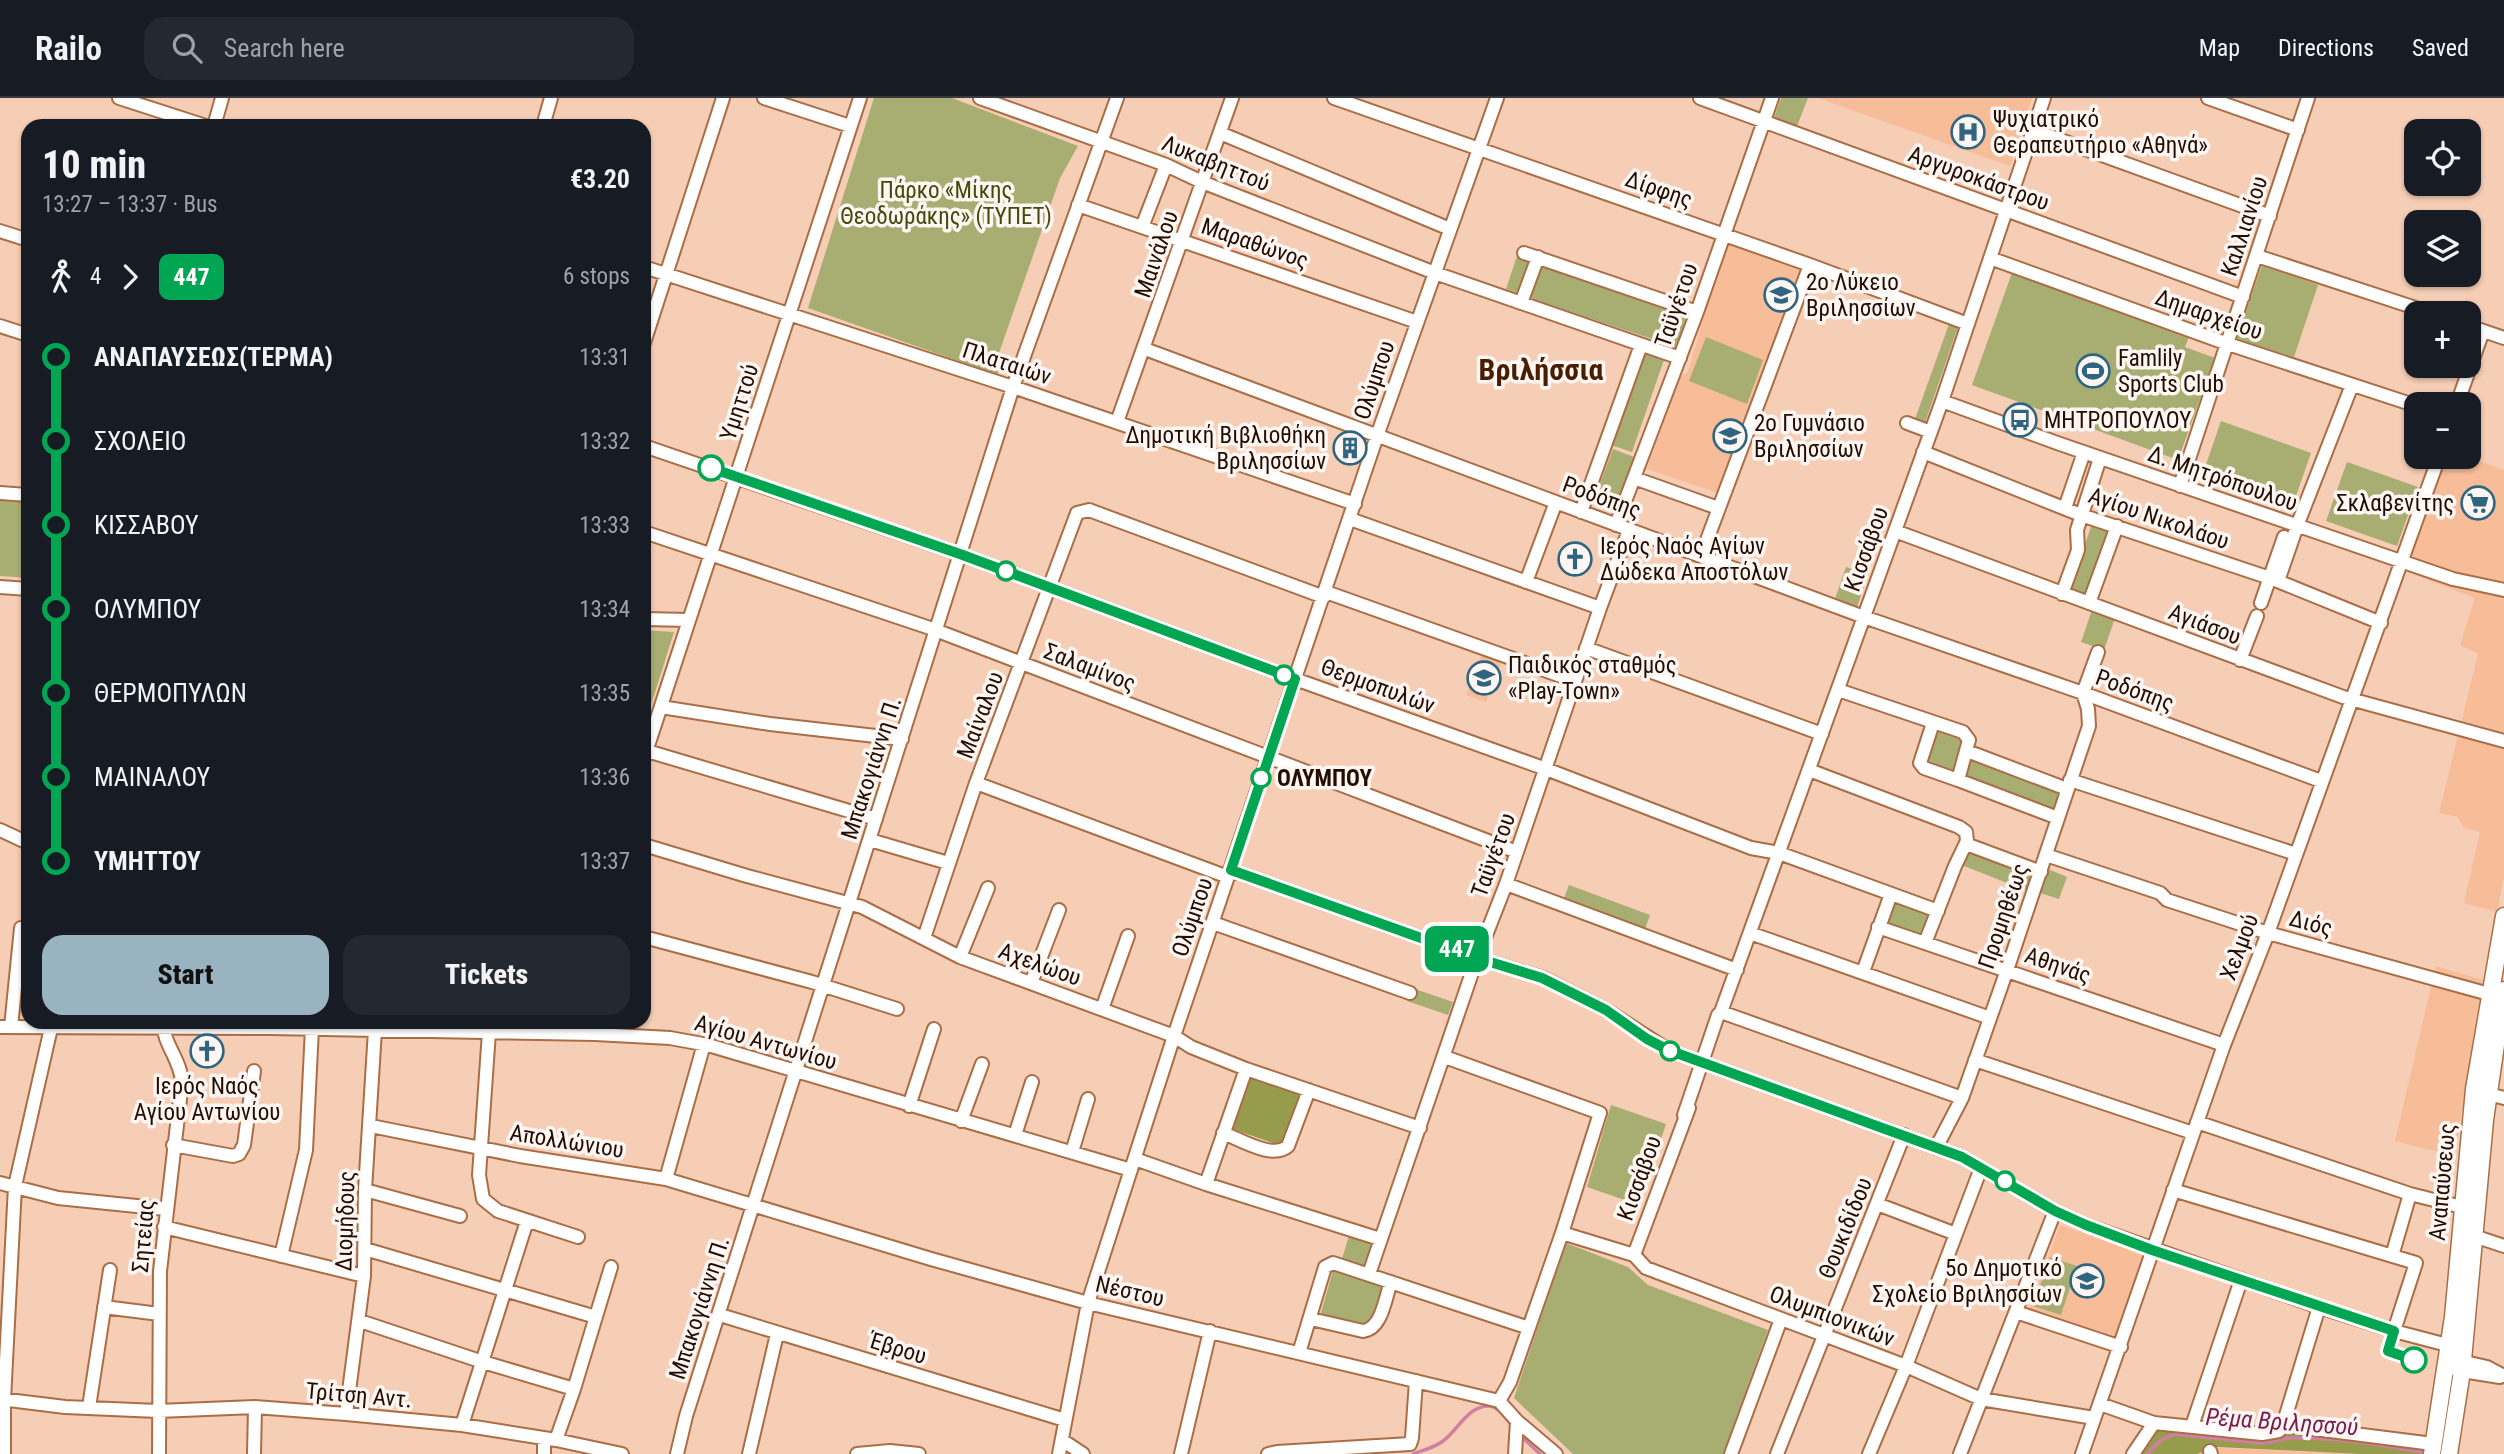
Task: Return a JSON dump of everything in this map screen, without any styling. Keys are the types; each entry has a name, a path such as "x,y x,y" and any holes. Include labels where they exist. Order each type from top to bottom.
{"main road":[{"name":"Αναπαύσεως","path":"2433,1449 2455,1359 2496,1096 2504,916"},
{"name":"Αναπαύσεως","path":"2449,1454 2462,1207 2474,1089 2500,992"}],"street":[{"path":"119,98 184,119"},
{"path":"216,119 222,98"},
{"path":"544,119 551,98"},
{"path":"651,321 723,98"},
{"path":"764,98 850,126"},
{"name":"Υμηττού","path":"651,736 860,98"},
{"name":"Λυκαβηττού","path":"980,98 1166,164 1202,182 1435,273 1680,358"},
{"name":"Μπακογιάννη Π.","path":"677,1454 686,1416 1013,387 1117,98"},
{"name":"Μαινάλου","path":"1117,422 1232,98"},
{"name":"Δίρφης","path":"1334,98 1810,265 1968,324"},
{"name":"Ολύμπου","path":"1059,1454 1088,1303 1174,1036 1377,436 1497,98"},
{"name":"Αργυροκάστρου","path":"1700,98 2243,297"},
{"name":"Ταϋγέτου","path":"1616,525 1697,312 1772,98"},
{"name":"Κισσάβου","path":"1634,1255 1942,401 2044,98"},
{"path":"2208,98 2298,130"},
{"name":"Καλλιανίου","path":"2180,486 2308,98"},
{"path":"2033,130 2270,216"},
{"path":"1220,133 1450,229"},
{"path":"1142,227 1166,164"},
{"name":"Μαραθώνος","path":"1079,205 1417,322"},
{"path":"0,231 21,238"},
{"path":"1524,253 1697,312"},
{"path":"2256,256 2404,304"},
{"path":"1521,303 1538,257"},
{"name":"Δημαρχείου","path":"1990,258 2228,344 2404,402"},
{"path":"1701,556 1810,265"},
{"name":"Πλαταιών","path":"651,269 1013,387 1355,504"},
{"path":"0,326 21,333"},
{"path":"2461,392 2483,331 2504,338"},
{"path":"1581,512 1641,345"},
{"name":"Ροδόπης","path":"1145,349 1864,617 2083,693 2321,781"},
{"path":"2261,603 2274,579 2293,524 2352,385"},
{"name":"Δ. Μητρόπουλου","path":"1942,401 2453,579 2501,587"},
{"path":"1907,423 1931,432"},
{"name":"Θερμοπυλών","path":"651,448 960,554 1546,769 1751,848 1779,853 1938,911"},
{"name":"Αγίου Νικολάου","path":"1923,452 2081,515 2274,579 2381,623"},
{"path":"2065,508 2084,452"},
{"path":"2062,594 2078,551 2077,535 2081,515 2100,458"},
{"name":"Χελμού","path":"2082,1454 2224,1045 2268,933 2435,469"},
{"path":"1634,478 1720,502"},
{"path":"0,493 21,494"},
{"path":"1527,582 1556,502"},
{"name":"Μαίναλου","path":"924,938 976,783 1075,516 1080,511 1089,510 1325,595"},
{"path":"1350,519 1600,608"},
{"path":"2089,603 2117,526"},
{"name":"Ταϋγέτου","path":"1368,1274 1629,530"},
{"name":"Αγιάσου","path":"1895,531 2352,699 2504,741"},
{"name":"Σαλαμίνος","path":"651,534 936,631 1517,852"},
{"path":"0,587 21,588"},
{"path":"1325,595 1575,681"},
{"path":"2240,660 2256,616"},
{"path":"651,619 689,620"},
{"path":"1586,648 1822,734"},
{"path":"2083,693 2098,652"},
{"path":"1838,690 1965,734 1969,740 1958,780"},
{"name":"Προμηθέως","path":"1936,1148 1962,1098 2089,726 2083,693"},
{"path":"661,707 770,724 902,739"},
{"path":"1933,723 1920,763 1924,768 2058,818"},
{"path":"1967,751 2296,854"},
{"path":"651,756 876,819"},
{"path":"1809,770 1959,827 1966,838 2041,872"},
{"path":"976,783 1229,874 1564,987 1606,1010 1656,1043 1703,1064 1962,1157 2055,1211 2086,1225 2152,1250 2394,1331 2455,1359 2487,1367 2504,1377"},
{"path":"0,830 21,840"},
{"path":"1925,943 1966,838"},
{"path":"870,840 948,863"},
{"name":"Αχελώου","path":"651,847 862,907 960,957 1174,1036 1191,1047 1246,1069 1420,1128"},
{"name":"Διός","path":"2046,855 2160,893 2167,900 2268,933 2500,992"},
{"path":"1506,884 1737,970"},
{"path":"960,957 988,887"},
{"path":"1863,972 1891,894"},
{"path":"1031,983 1059,909"},
{"path":"1213,923 1410,993"},
{"name":"Αθηνάς","path":"1878,927 2224,1045"},
{"path":"5,1027 21,928"},
{"path":"1750,933 1990,1018"},
{"path":"1102,1009 1128,936"},
{"path":"651,939 824,985 897,1009"},
{"path":"1721,1012 1962,1098"},
{"path":"4,1454 2,1399 15,1186 51,1029"},
{"name":"Σητείας","path":"159,1454 159,1314 164,1227 181,1097 181,1072 166,1040 164,1029"},
{"path":"281,1256 306,1150 312,1029"},
{"name":"Αγίου Αντωνίου","path":"344,1029 497,1029"},
{"path":"497,1029 479,1147 479,1182 483,1199 493,1209 578,1237"},
{"name":"Αγίου Αντωνίου","path":"602,1029 704,1044 1072,1152 1206,1184 1380,1239"},
{"path":"909,1106 934,1029"},
{"name":"Διομήδους","path":"346,1414 364,1276 365,1190 375,1030"},
{"path":"666,1179 704,1044"},
{"path":"1445,1057 1600,1113 1529,1328 1510,1382 1499,1401 1516,1427 1556,1454"},
{"path":"1975,1060 2410,1194 2462,1207"},
{"path":"961,1121 982,1064"},
{"path":"1206,1184 1246,1069"},
{"path":"173,1145 233,1156 239,1154 244,1144 254,1071"},
{"path":"1015,1135 1032,1082"},
{"path":"1223,1133 1272,1151 1284,1150 1288,1146 1309,1090"},
{"path":"1072,1152 1088,1099"},
{"name":"Απολλώνιου","path":"371,1126 666,1179 754,1205"},
{"name":"Θουκιδίδου","path":"1777,1454 1904,1135"},
{"path":"1869,1454 1982,1168"},
{"path":"0,1183 58,1198 166,1209"},
{"path":"365,1190 460,1216"},
{"path":"2173,1190 2416,1263 2394,1331"},
{"path":"2392,1256 2410,1194"},
{"path":"1877,1204 1956,1234"},
{"name":"Νέστου","path":"754,1205 1088,1303 1499,1401"},
{"path":"1960,1454 2055,1211"},
{"path":"462,1425 527,1221"},
{"path":"164,1227 364,1276"},
{"name":"Ολυμπιονικών","path":"1562,1233 1634,1255 1646,1268 1906,1366 1981,1399 2094,1418"},
{"path":"2473,1236 2504,1246"},
{"path":"365,1249 596,1317"},
{"path":"1299,1353 1325,1267 1329,1264 1338,1264 1529,1328"},
{"path":"544,1454 574,1389 611,1267"},
{"path":"89,1406 110,1270"},
{"path":"2192,1426 2241,1280"},
{"path":"1311,1319 1363,1331 1371,1330 1377,1324 1391,1282"},
{"path":"104,1307 159,1314"},
{"path":"2100,1404 2154,1423 2267,1434 2279,1431 2319,1307"},
{"path":"2015,1312 2121,1347"},
{"name":"Έβρου","path":"720,1315 1065,1420"},
{"path":"1731,1454 1782,1319"},
{"path":"360,1321 574,1389"},
{"path":"1181,1454 1210,1331"},
{"path":"749,1454 777,1334"},
{"path":"1268,1454 1410,1444 1416,1381"},
{"name":"Τρίτση Αντ.","path":"2,1399 42,1405 158,1410 255,1407 346,1414 462,1425 622,1454"},
{"path":"254,1454 255,1407"},
{"path":"2133,1454 2154,1423"},
{"path":"2283,1425 2433,1449"},
{"path":"1514,1454 1516,1427"},
{"path":"1062,1440 1083,1454"},
{"path":"857,1454 880,1451 912,1453"}],"shaded area":[{"name":"Ψυχιατρικό Θεραπευτήριο «Αθηνά»","path":"1818,98 2032,98 2010,166"},
{"path":"1728,238 1805,268 1721,494 1647,469 1679,378 1688,372 1700,331 1698,326"},
{"path":"2481,462 2504,470 2504,876 2497,912 2464,903 2480,832 2464,828 2458,817 2439,813 2478,654 2460,645 2475,598 2394,567 2426,469 2481,469"},
{"name":"Παιδικός σταθμός «Play-Town»","path":"1482,654 1502,661 1486,702 1466,695"},
{"path":"2436,966 2483,980 2454,1156 2395,1141"},
{"name":"5ο Δημοτικό Σχολείο Βριλησσίων","path":"2060,1225 2145,1254 2118,1339 2029,1309"},
{"path":"2218,1448 2357,1454 2198,1454"}],"green space":[{"name":"Πάρκο «Μίκης Θεοδωράκης» (ΤΥΠΕΤ)","path":"874,98 952,98 1078,146 1060,178 999,353 998,375 808,308"},
{"path":"1781,98 1808,98 1797,126 1774,118"},
{"path":"1517,256 1530,262 1521,294 1506,289"},
{"path":"1542,263 1692,314 1679,348 1529,298"},
{"path":"2262,265 2318,285 2294,357 2236,339"},
{"name":"Famlily Sports Club","path":"2013,270 2190,334 2185,347 2215,358 2178,460 1972,385"},
{"path":"1949,324 1958,327 1925,423 1915,419"},
{"path":"1706,337 1763,360 1747,404 1689,381"},
{"path":"1644,350 1665,357 1632,452 1611,445"},
{"path":"2221,421 2311,453 2291,510 2201,479"},
{"path":"1613,449 1634,457 1619,497 1598,489"},
{"path":"2347,462 2418,487 2397,546 2326,521"},
{"path":"0,499 21,500 21,578 0,576"},
{"path":"2093,521 2111,527 2088,595 2070,588"},
{"path":"1846,567 1868,575 1857,607 1835,599"},
{"path":"2092,610 2115,618 2104,650 2081,642"},
{"path":"651,630 674,632 651,705"},
{"path":"1935,725 1958,733 1963,740 1956,774 1922,761"},
{"path":"1968,760 2063,790 2056,810 1962,777"},
{"path":"1965,847 2036,874 2030,892 1959,864"},
{"path":"2048,869 2067,877 2059,899 2040,893"},
{"path":"1569,885 1650,915 1644,932 1563,901"},
{"path":"1895,899 1933,913 1923,940 1884,926"},
{"path":"1412,988 1453,1002 1448,1015 1407,1001"},
{"path":"1252,1071 1305,1091 1284,1147 1230,1128"},
{"path":"1611,1105 1666,1124 1639,1205 1587,1187"},
{"path":"1350,1232 1374,1241 1366,1267 1342,1259"},
{"path":"1566,1243 1628,1267 1648,1285 1768,1330 1723,1454 1573,1454 1514,1398"},
{"path":"2050,1257 2077,1266 2061,1315 2033,1306"},
{"path":"1333,1270 1385,1286 1372,1327 1321,1313"},
{"path":"2154,1428 2283,1430 2316,1436 2397,1443 2426,1449 2425,1454 2360,1454 2218,1447 2197,1454 2137,1454"}],"waterway":[{"name":"Ρέμα Βριλησσού","path":"1413,1454 1440,1443 1470,1414 1483,1407 1497,1409 1514,1427"},
{"name":"Ρέμα Βριλησσού","path":"2147,1454 2161,1440 2175,1434 2260,1443 2288,1438 2325,1439 2422,1452"},
{"name":"Ρέμα Βριλησσού","path":"1521,1436 1540,1454"}],"bus line":[{"name":"447","path":"711,468 960,554 1295,679 1231,870 1564,987 1668,1050 1962,1157 2055,1211 2086,1225 2152,1250 2394,1331 2388,1351 2414,1360"}],"place":[{"name":"Ψυχιατρικό Θεραπευτήριο «Αθηνά»","path":"1968,132"},
{"name":"2ο Λύκειο Βριλησσίων","path":"1781,295"},
{"name":"Famlily Sports Club","path":"2093,371"},
{"name":"ΜΗΤΡΟΠΟΥΛΟΥ","path":"2020,420"},
{"name":"2ο Γυμνάσιο Βριλησσίων","path":"1730,436"},
{"name":"Δημοτική Βιβλιοθήκη Βριλησσίων","path":"1350,448"},
{"name":"Σκλαβενίτης","path":"2478,503"},
{"name":"Ιερός Ναός Αγίων Δώδεκα Αποστόλων","path":"1575,559"},
{"name":"Παιδικός σταθμός «Play-Town»","path":"1484,678"},
{"name":"ΟΛΥΜΠΟΥ","path":"1261,778"},
{"name":"Ιερός Ναός Αγίου Αντωνίου","path":"207,1051"},
{"name":"5ο Δημοτικό Σχολείο Βριλησσίων","path":"2087,1281"}],"district":[{"name":"Βριλήσσια","path":"1541,370"}]}
